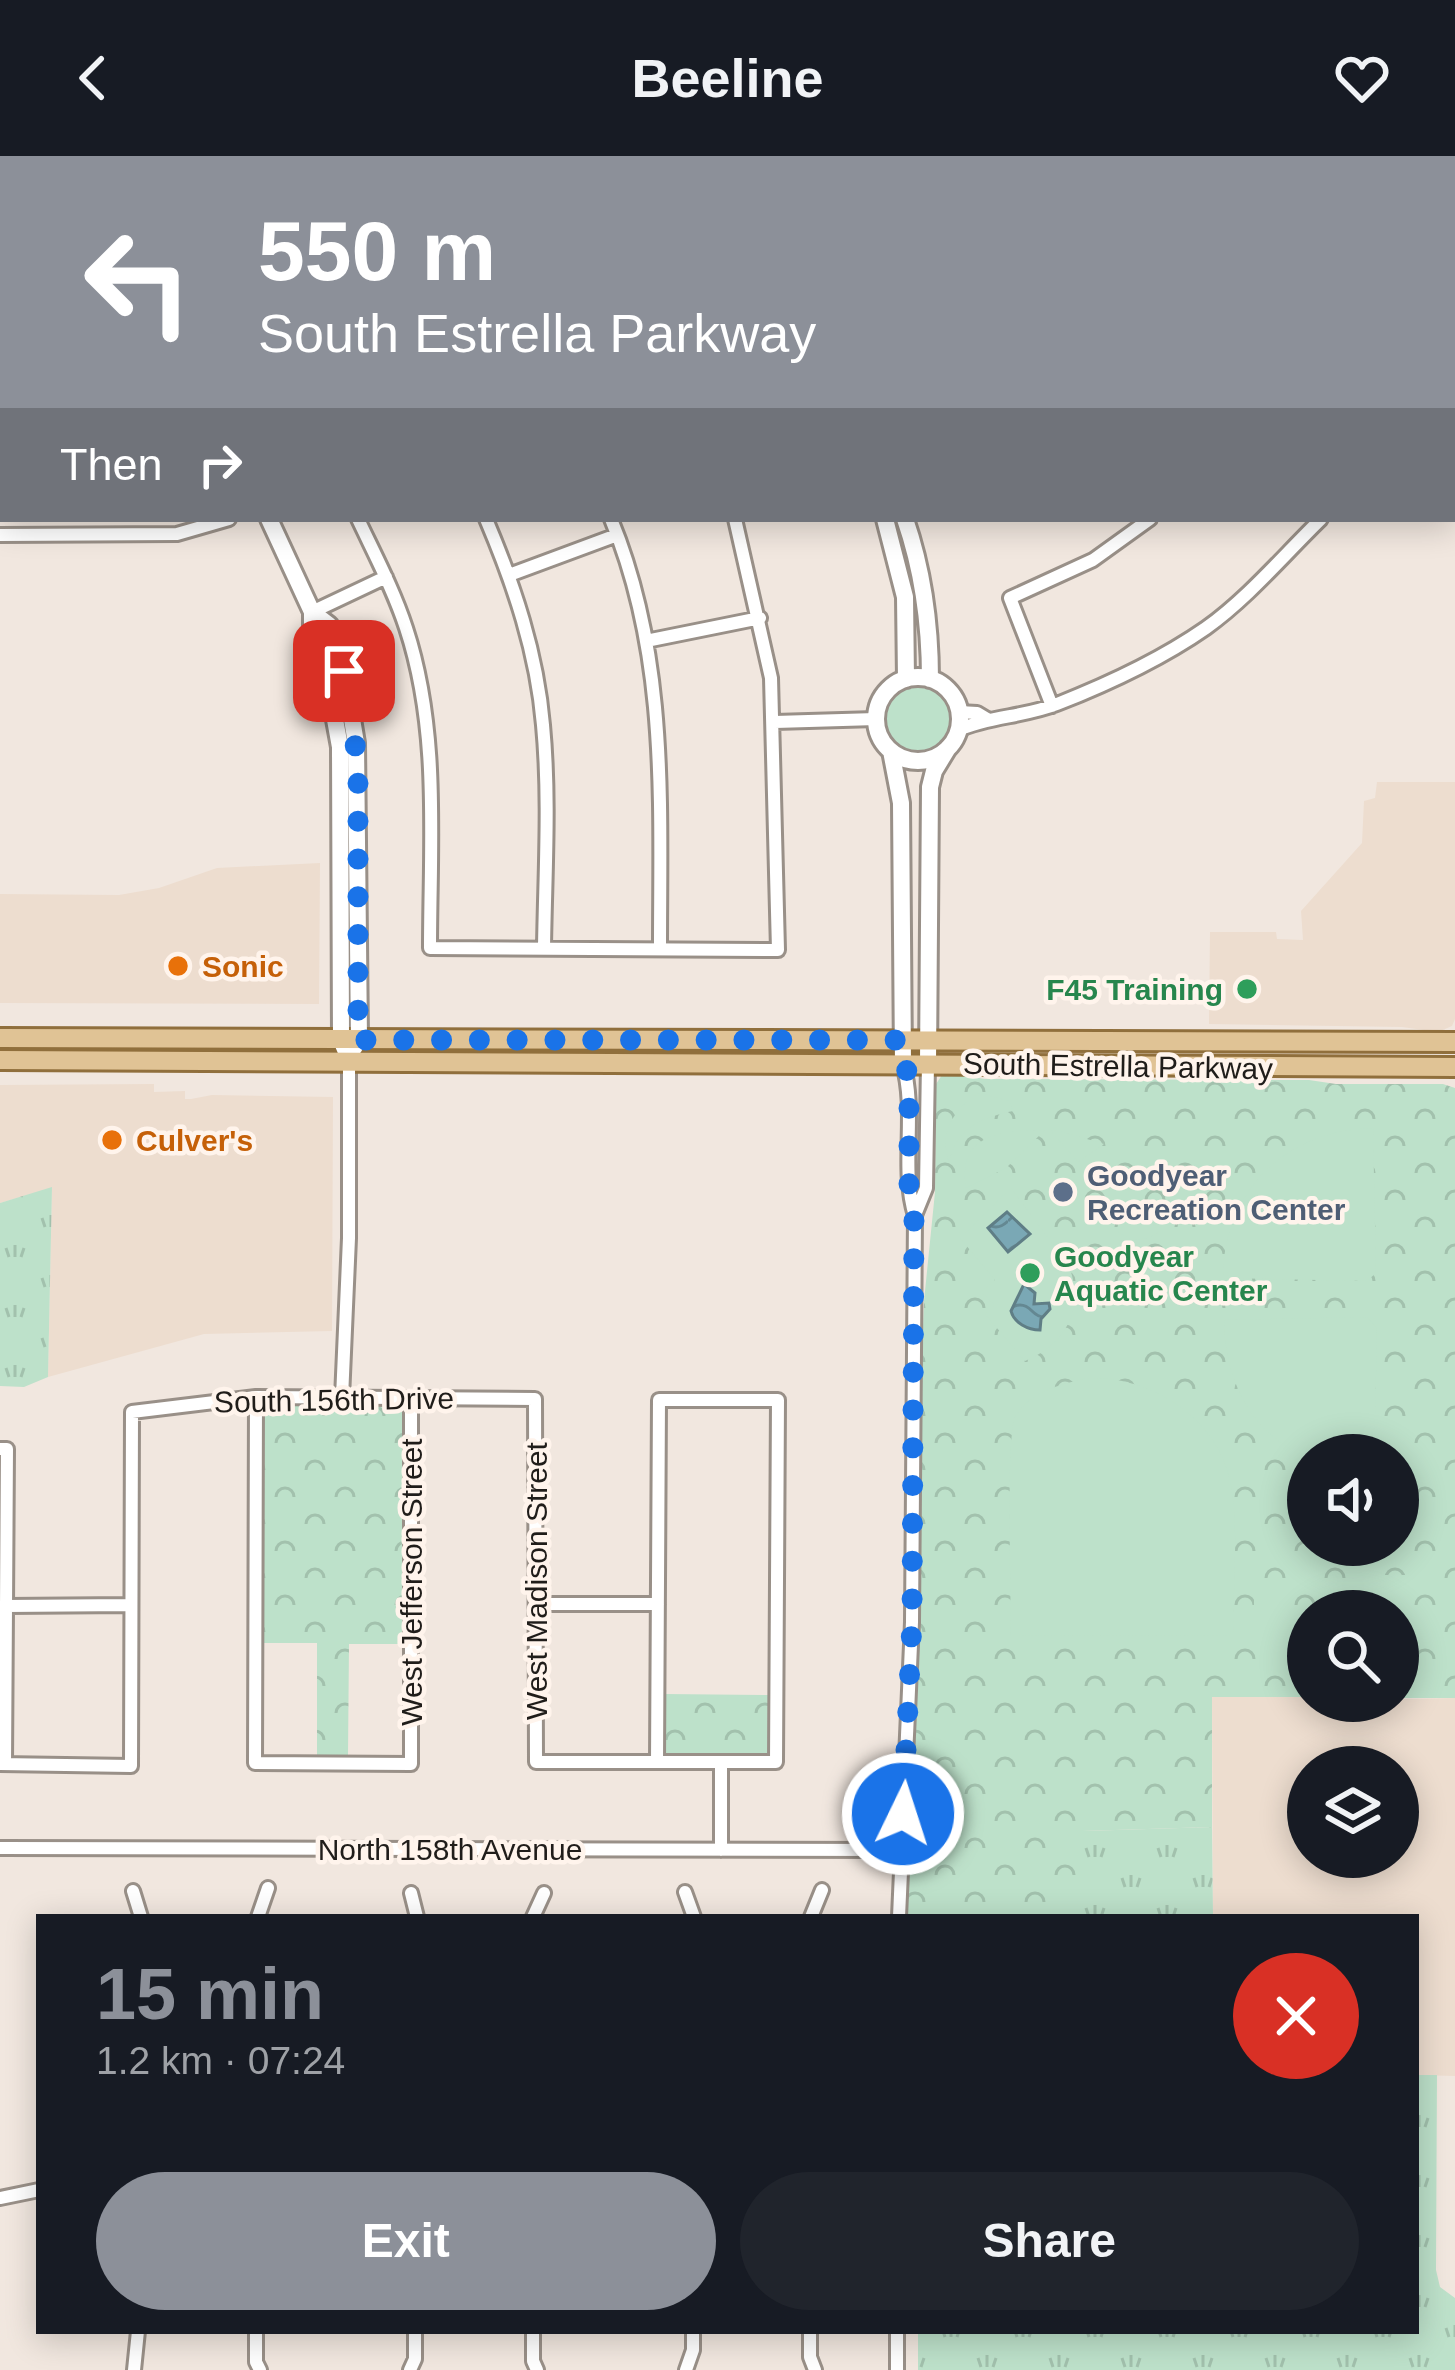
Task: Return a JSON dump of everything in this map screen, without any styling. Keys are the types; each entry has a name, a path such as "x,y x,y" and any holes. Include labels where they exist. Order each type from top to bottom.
{"main road":[{"name":"South Estrella Parkway","path":"0,1038 1455,1042"},
{"path":"64,1038 64,1060"},
{"path":"1138,1067 1156,1057 1188,1057 1206,1042"},
{"name":"South Estrella Parkway","path":"0,1060 1455,1067"}],"street":[{"path":"114,522 114,536"},
{"path":"0,535 177,534 219,522"},
{"path":"270,522 312,612 312,631 346,728 359,792 342,1398"},
{"path":"361,522 406,629 426,727 430,948 778,950 775,722 760,618 736,522"},
{"path":"487,522 509,574 536,671 543,722 544,948"},
{"path":"612,522 646,641 659,730 660,948"},
{"path":"886,522 905,597 906,679"},
{"path":"906,522 918,555 926,606 930,679"},
{"path":"1052,706 1010,598 1094,560 1146,522"},
{"path":"958,721 1018,716 1052,706 1149,663 1209,626 1318,522"},
{"path":"509,574 617,535"},
{"path":"312,612 386,578"},
{"path":"646,641 760,618"},
{"path":"914,1216 926,1188 930,787 934,771 948,748 958,721 952,694 930,679 906,679 884,694 876,719 891,751 914,761 948,748"},
{"path":"775,722 876,719"},
{"path":"891,751 900,784 902,1064 909,1085 909,1197 914,1216 912,1622 899,1914"},
{"path":"902,885 930,885"},
{"name":"South 156th Drive","path":"130,1605 132,1412 256,1397 536,1399"},
{"name":"West Jefferson Street","path":"256,1397 255,1763 411,1765 411,1399"},
{"name":"West Madison Street","path":"536,1399 536,1762 657,1762"},
{"path":"659,1400 778,1400 776,1762 657,1762 658,1604 659,1400"},
{"path":"3,1449 3,1764 130,1766 130,1605 6,1606"},
{"path":"536,1604 658,1604"},
{"path":"721,1762 721,1850"},
{"name":"North 158th Avenue","path":"0,1848 899,1850"},
{"path":"259,1914 268,1888"},
{"path":"812,1914 822,1890"},
{"path":"133,1891 140,1914"},
{"path":"685,1892 693,1914"},
{"path":"411,1893 416,1914"},
{"path":"534,1914 544,1893"},
{"path":"0,2198 36,2191"},
{"path":"134,2370 138,2334"},
{"path":"256,2334 260,2370"},
{"path":"410,2370 415,2334"},
{"path":"533,2334 533,2361 538,2370"},
{"path":"686,2370 693,2334"},
{"path":"810,2334 815,2370"},
{"path":"897,2334 897,2370"}],"shaded area":[{"path":"1377,782 1455,782 1452,1026 1438,1032 1402,1027 1209,1024 1210,932 1276,932 1277,939 1303,940 1301,911 1362,843 1364,801 1375,798"},
{"path":"320,863 319,1004 0,1003 0,894 119,895 159,888 217,868"},
{"path":"154,1084 154,1092 185,1091 185,1099 212,1095 333,1097 332,1331 204,1334 48,1377 52,1188 0,1203 0,1085"},
{"path":"1212,1697 1287,1697 1287,1722 1419,1722 1419,1699 1455,1698 1455,2076 1419,2075 1419,1914 1213,1914"}],"green space":[{"path":"916,683 941,694 952,719 941,744 916,755 891,744 880,719 891,694"},
{"path":"949,1073 985,1079 1309,1080 1455,1088 1455,1698 1419,1698 1419,1590 1287,1590 1287,1697 1212,1697 1212,1827 1083,1831 1083,1914 906,1914 912,1599 924,1301 935,1192 936,1084"},
{"path":"979,1093 1009,1101 1013,1111 971,1126 957,1141 949,1163 950,1123"},
{"path":"1373,1128 1376,1273 1367,1281 1223,1278 1234,1218 1265,1171 1313,1140"},
{"path":"1045,1130 1006,1168 966,1188 965,1169 976,1145 999,1134"},
{"path":"1051,1131 1104,1144 1078,1162"},
{"path":"52,1187 48,1377 24,1387 0,1386 0,1203"},
{"name":"Goodyear Aquatic Center","path":"1011,1188 1069,1266 1075,1296 1061,1335 1025,1361 985,1314 995,1305 981,1292 995,1280 960,1238"},
{"path":"1142,1207 1160,1231 1139,1239 1118,1232"},
{"path":"1367,1317 1377,1336 1375,1434 1287,1434 1287,1446 1256,1419 1245,1402 1229,1363 1224,1320"},
{"path":"1089,1378 1136,1385 1180,1406 1198,1422 1225,1462 1235,1541 1233,1635 1011,1636 1010,1485 1015,1417 1038,1395"},
{"path":"262,1405 403,1405 404,1644 349,1644 348,1755 317,1755 317,1643 263,1643"},
{"path":"1372,1575 1412,1575 1412,1590 1372,1590"},
{"path":"1254,1587 1288,1587 1287,1632 1254,1632"},
{"path":"665,1694 772,1695 772,1756 665,1756"},
{"path":"1212,1827 1213,1914 1083,1914 1083,1831"},
{"path":"1419,2075 1437,2075 1436,2270 1440,2287 1455,2298 1455,2370 918,2370 918,2334 1419,2334"}],"water":[{"path":"1007,1212 1030,1234 1008,1252 988,1228"},
{"path":"1024,1284 1035,1293 1034,1304 1049,1303 1040,1330 1022,1325 1011,1311"}],"place":[{"name":"Sonic","path":"178,966"},
{"name":"F45 Training","path":"1247,989"},
{"name":"Culver's","path":"112,1140"},
{"name":"Goodyear Recreation Center","path":"1063,1192"},
{"name":"Goodyear Aquatic Center","path":"1030,1273"}],"route":[{"path":"344,671 358,764 358,1040 902,1040 902,1064 909,1085 909,1197 914,1216 912,1622 903,1814"}]}
